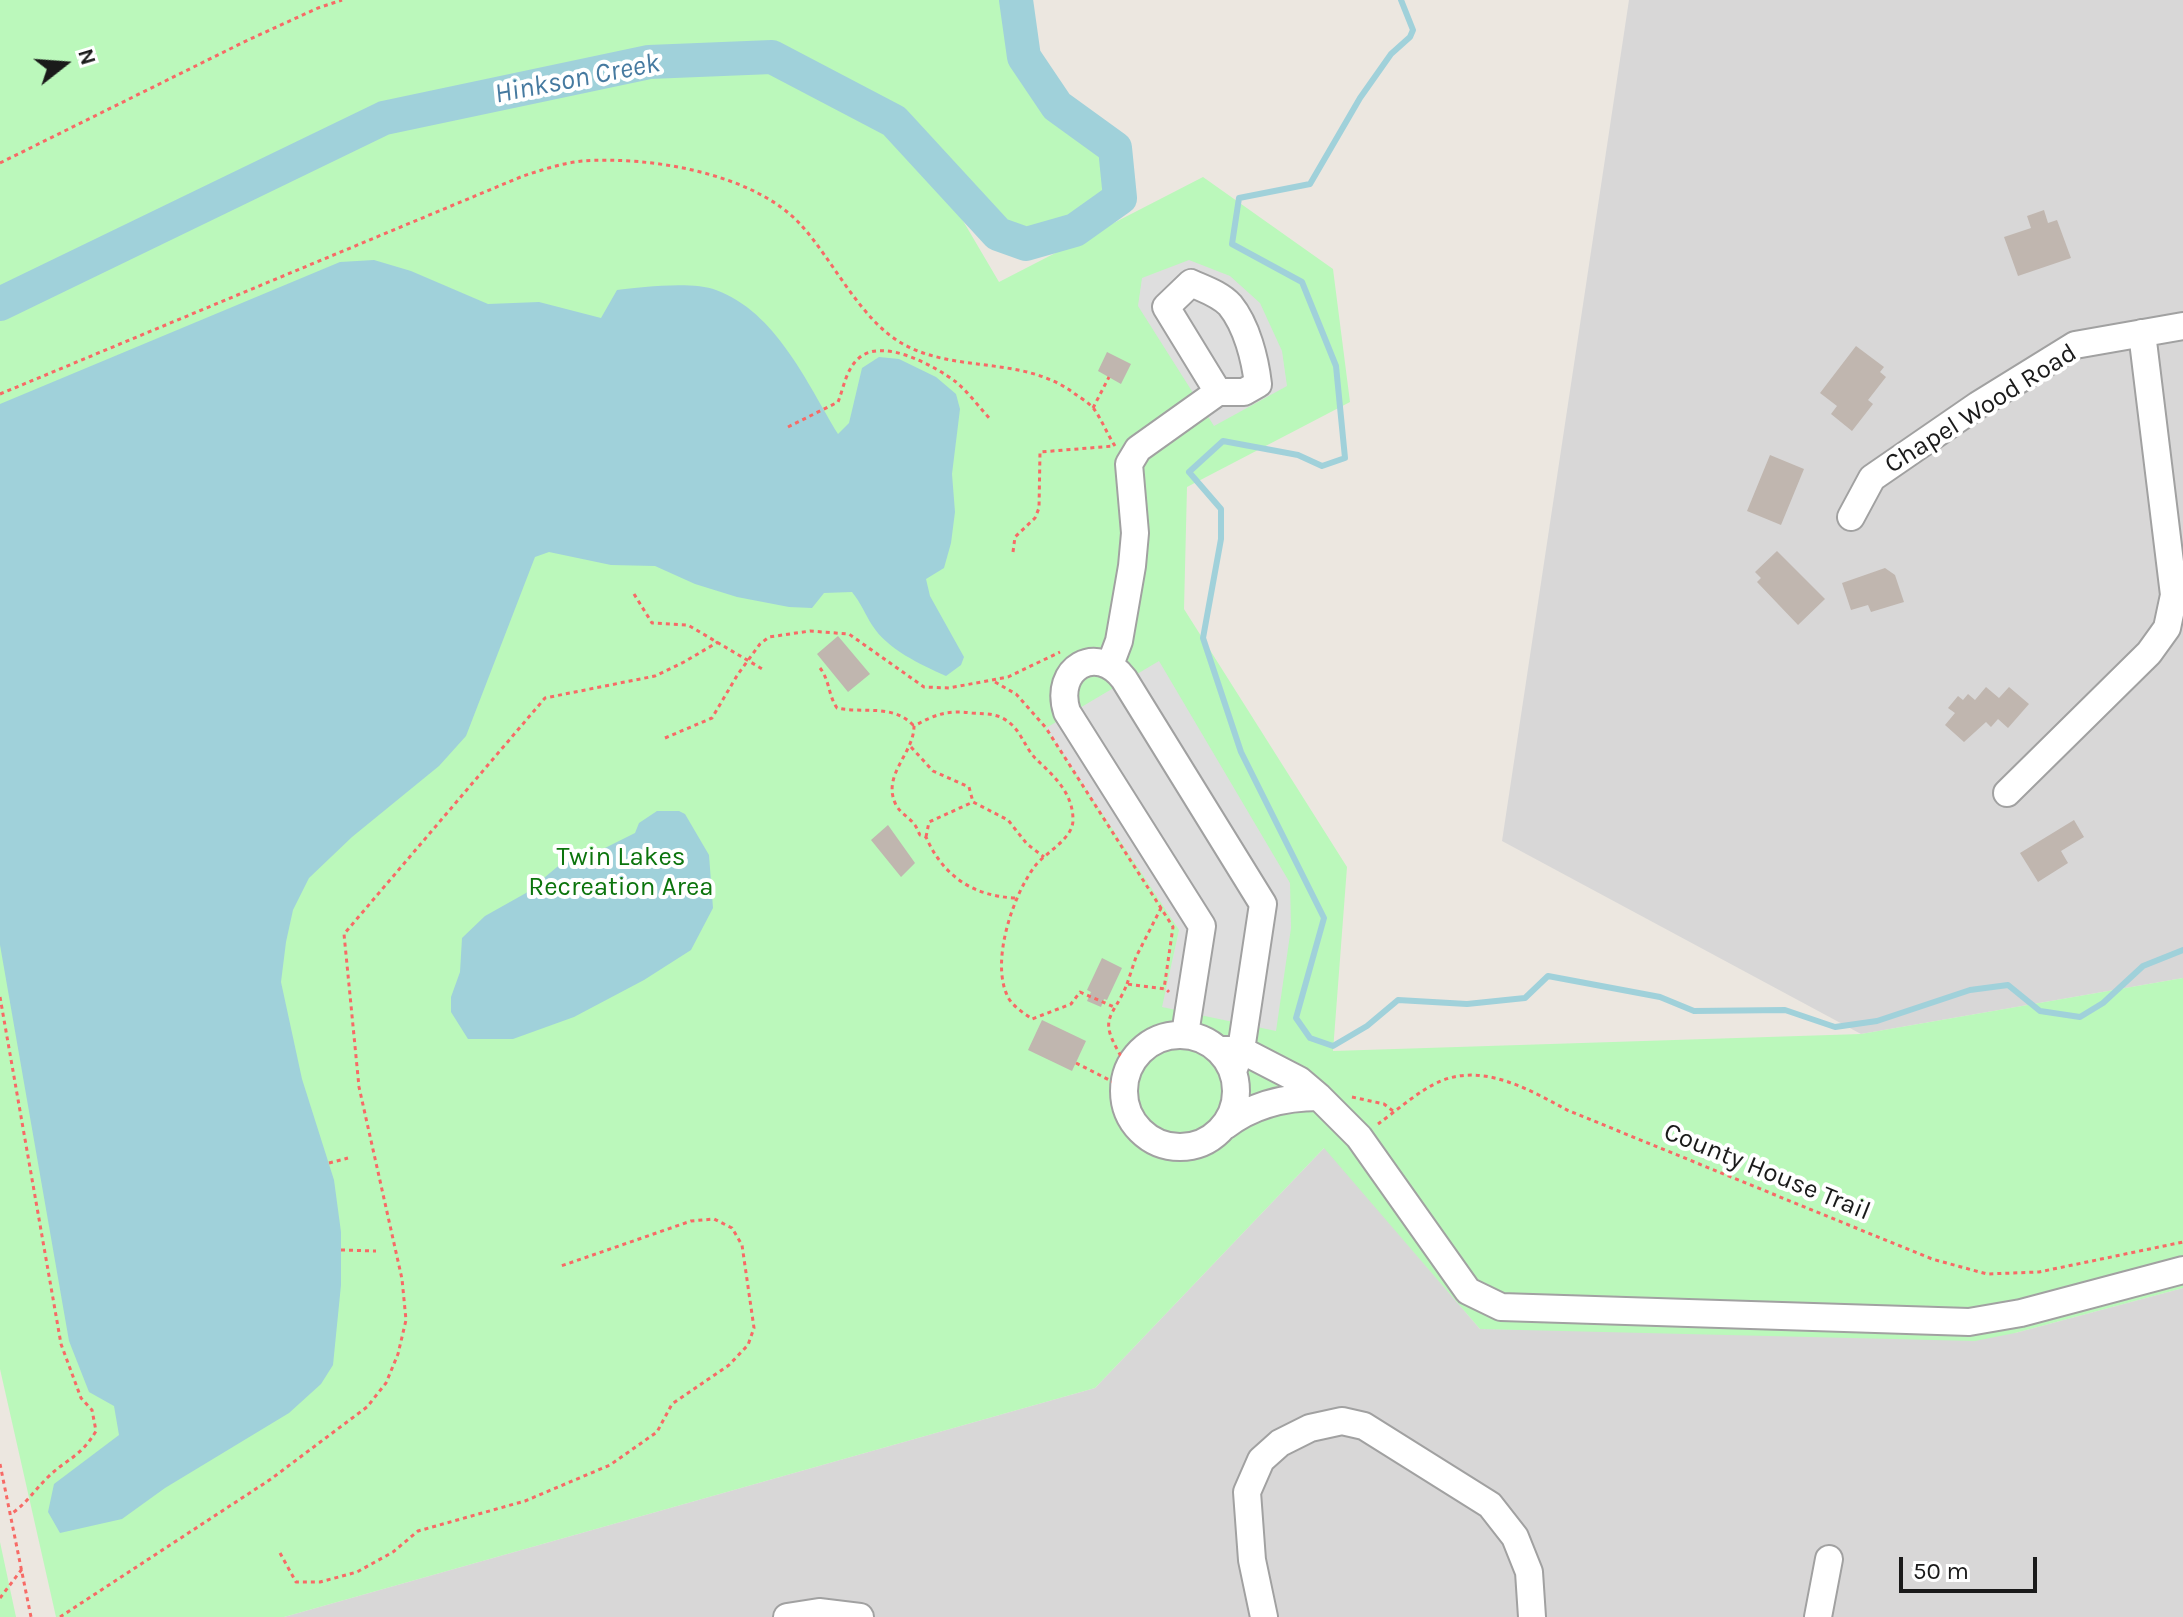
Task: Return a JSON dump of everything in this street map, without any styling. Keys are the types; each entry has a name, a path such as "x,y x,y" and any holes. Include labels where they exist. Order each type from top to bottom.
{"street":[{"name":"Chapel Wood Road","path":"1851,517 1872,478 1978,405 2075,345 2183,326"},
{"path":"2007,793 2149,653 2167,628 2174,595 2142,333"},
{"path":"1110,665 1119,641 1135,533 1126,447 1218,392"},
{"path":"1185,1034 1202,926 1067,712 1062,697 1068,677 1078,667 1099,662 1110,665 1124,679 1263,904 1231,1057 1236,1090 1234,1109 1225,1126"},
{"path":"1319,1097 1300,1097 1244,1111 1211,1138 1195,1145 1177,1147 1160,1143 1144,1134 1132,1121 1117,1088 1137,1054 1150,1042 1167,1035 1185,1034 1204,1039 1231,1057 1299,1080 1319,1097 1359,1137 1468,1291 1501,1307 1969,1322 2021,1313 2183,1270"},
{"path":"1264,1617 1252,1560 1247,1492 1261,1460 1280,1443 1310,1428 1342,1421 1364,1426 1490,1505 1515,1537 1529,1572 1532,1617"},
{"path":"1818,1617 1829,1559"},
{"path":"787,1617 819,1612 860,1617"}],"path":[{"path":"0,163 248,40 342,0"},
{"path":"0,394 523,176 578,161 613,160 712,175 750,187 780,204 802,226 864,307 899,342 940,359 1032,372 1063,385 1093,408 1126,447"},
{"path":"788,427 838,402 848,372 858,358 884,350 920,360 941,372 957,383 990,419"},
{"path":"1093,408 1109,377"},
{"path":"1013,552 1015,537 1035,518 1039,508 1039,452 1126,447"},
{"path":"634,594 652,623 688,625 764,670"},
{"path":"665,738 712,718 760,644 769,637 831,631 849,634 924,687 949,688 995,682 1070,646"},
{"path":"60,1617 271,1479 367,1407 386,1383 398,1354 406,1320 402,1279 359,1087 344,934 545,698 655,676 718,642"},
{"path":"820,668 837,708 890,711 905,717 914,726"},
{"path":"995,682 1016,694 1046,728 1173,927 1165,989 1127,984"},
{"path":"914,726 953,710 989,713 1011,724 1036,760 1048,768 1062,785 1072,806 1074,823 1068,835 1044,857 1022,884 1015,898 1003,950 1004,986 1010,1000 1032,1019 1071,1004 1080,992 1114,1007"},
{"path":"914,726 911,747 895,771 893,796 902,813 915,825 920,835 926,837"},
{"path":"911,747 933,771 969,787 973,802 1008,820 1027,844 1044,857"},
{"path":"973,802 929,822 926,837 935,856 954,878 983,893 1015,898"},
{"path":"1076,1063 1117,1088 1121,1056 1110,1037 1111,1011 1120,1002 1136,957 1161,908"},
{"path":"0,997 61,1344 81,1398 92,1410 96,1431 87,1447 48,1477 25,1504 11,1514"},
{"path":"1121,1056 1136,1044"},
{"name":"County House Trail","path":"1359,1137 1440,1081 1461,1076 1482,1076 1522,1086 1567,1110 1932,1259 1987,1274 2039,1272 2183,1242"},
{"path":"329,1163 348,1158"},
{"path":"280,1553 296,1582 320,1582 357,1572 393,1552 418,1531 525,1501 610,1465 657,1432 672,1404 729,1365 748,1345 754,1328 742,1245 732,1228 714,1219 691,1221 561,1266"},
{"path":"341,1250 376,1251"},
{"path":"0,1464 31,1617"},
{"path":"0,1598 22,1569"}],"shaded area":[{"path":"1629,0 2183,0 2183,978 1861,1034 1502,841"},
{"path":"1189,260 1230,276 1260,303 1282,351 1287,386 1214,426 1138,306 1142,278"},
{"path":"1159,661 1290,883 1291,928 1276,1031 1162,1007 1179,930 1046,728"},
{"path":"1325,1147 1480,1329 2015,1333 2183,1288 2183,1617 284,1617 1095,1388"}],"green space":[{"name":"Twin Lakes Recreation Area","path":"0,0 1016,0 1024,57 1057,106 1115,148 1120,198 1075,230 1026,244 998,234 894,121 853,100 932,168 999,282 1203,177 1333,269 1350,402 1187,487 1184,609 1347,867 1333,1051 1861,1034 2183,978 2183,1288 1975,1341 1480,1329 1324,1148 1095,1388 284,1617 56,1617 0,1369 0,313 262,184 448,105 384,118 0,304","holes":["772,57 814,80 741,59"]},
{"path":"0,1542 16,1617 0,1617"}],"water":[{"path":"374,260 411,271 488,304 539,302 601,318 617,290 681,285 716,290 737,300 773,332 802,372 838,434 849,423 862,368 879,357 899,359 936,377 956,394 960,409 952,474 955,512 944,568 926,579 930,596 964,657 961,665 946,676 905,655 879,634 852,592 824,593 812,608 789,607 737,597 695,584 655,566 611,565 549,552 535,557 466,736 439,766 352,837 309,878 293,910 281,982 302,1079 334,1180 341,1232 341,1285 333,1365 321,1384 289,1413 165,1488 122,1519 60,1533 48,1512 54,1484 119,1435 114,1406 89,1392 69,1341 0,945 0,404 340,262"},
{"path":"657,811 685,814 709,855 713,908 691,950 644,980 574,1017 513,1039 468,1039 451,1012 451,997 460,972 462,938 485,916 526,893 563,862 597,852 635,833 639,823"}],"building":[{"path":"2044,210 2048,223 2057,220 2071,258 2018,276 2004,237 2031,228 2027,216"},
{"path":"1856,346 1884,367 1880,372 1886,377 1868,400 1873,404 1852,431 1831,414 1837,406 1820,393"},
{"path":"1107,352 1131,364 1121,384 1098,371"},
{"path":"1770,455 1804,469 1781,525 1747,511"},
{"path":"1777,551 1825,599 1798,625 1757,582 1761,578 1755,572"},
{"path":"1885,568 1895,575 1904,602 1871,612 1868,605 1851,610 1842,583"},
{"path":"838,636 870,674 848,692 817,654"},
{"path":"1986,687 1999,698 2009,687 2029,704 2008,728 1998,719 1991,727 1986,722 1964,742 1945,725 1955,713 1948,708 1958,696 1963,700 1968,694 1975,700"},
{"path":"2074,820 2084,837 2061,851 2068,863 2038,882 2020,853"},
{"path":"888,825 915,863 901,877 871,840"},
{"path":"1102,958 1122,968 1101,1007 1087,1001 1091,992 1087,990"},
{"path":"1042,1020 1086,1041 1072,1071 1028,1050"}],"waterway":[{"name":"Hinkson Creek","path":"0,304 384,118 649,62 772,57 894,121 998,234 1026,244 1075,230 1120,198 1115,148 1057,106 1024,57 1016,0"},
{"path":"1401,0 1413,30 1410,37 1391,54 1360,98 1310,184 1239,198 1232,244 1302,282 1336,366 1345,458 1322,466 1298,455 1223,441 1189,472 1221,509 1221,539 1203,638 1241,752 1324,918 1296,1018 1310,1038 1333,1046 1367,1026 1398,1000 1467,1004 1525,998 1548,976 1660,997 1694,1011 1785,1010 1835,1027 1877,1021 1970,990 2008,985 2040,1011 2080,1017 2103,1003 2143,966 2183,950"}]}
